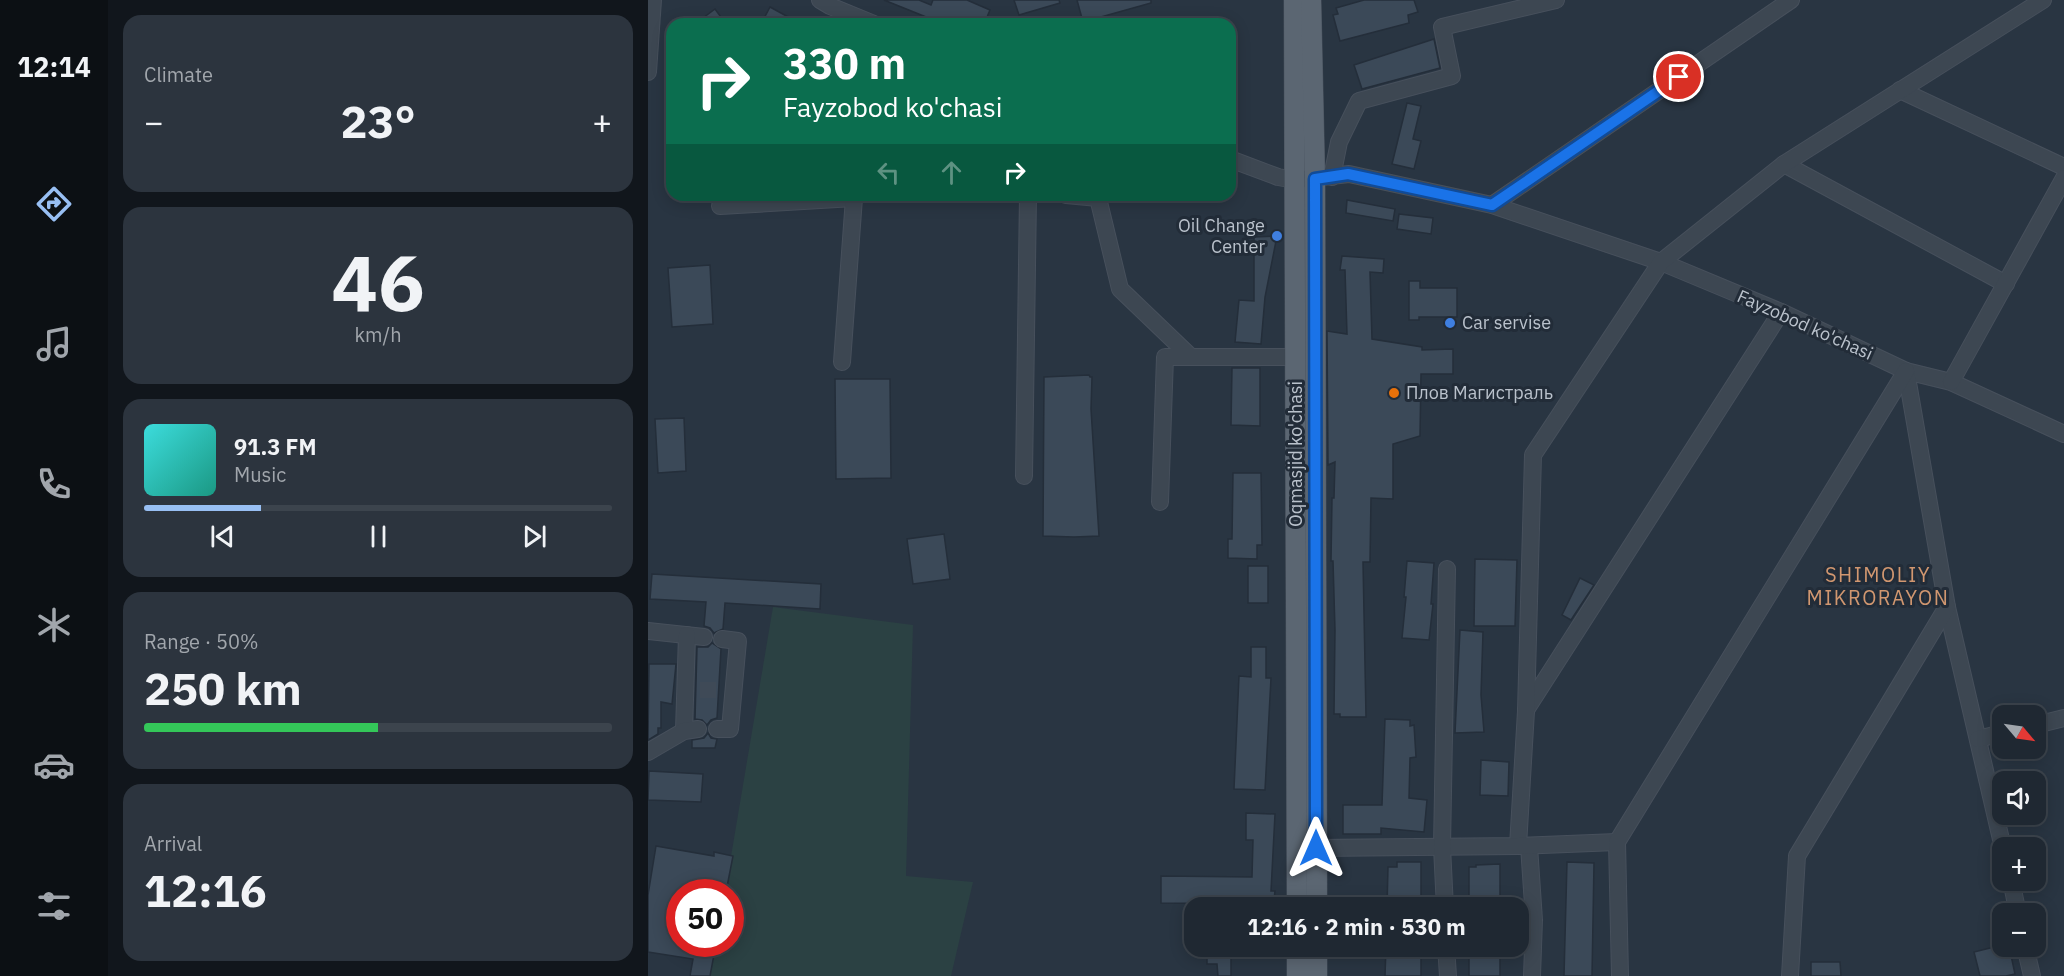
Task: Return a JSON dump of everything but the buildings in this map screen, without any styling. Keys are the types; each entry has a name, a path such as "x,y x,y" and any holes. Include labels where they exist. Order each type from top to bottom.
{"main road":[{"name":"Oqmasjid ko'chasi","path":"1293,0 1314,179 1296,357 1297,897"},
{"name":"Oqmasjid ko'chasi","path":"1311,0 1314,179 1317,897"},
{"path":"1297,957 1297,976"},
{"path":"1317,957 1317,976"}],"street":[{"path":"648,72 653,0"},
{"path":"820,0 859,18"},
{"path":"1314,179 1338,142 1359,101 1452,76 1442,27 1556,0"},
{"path":"1492,205 1791,0"},
{"path":"1532,976 1534,920 1523,846 1533,455 1661,262 1784,164 2043,0"},
{"path":"1900,90 2064,167"},
{"name":"Fayzobod ko'chasi","path":"1236,161 1278,177 1314,179 1348,174 1492,205 1661,262 1782,312 1906,371 1951,382 2064,434"},
{"path":"1784,164 2006,284"},
{"path":"1951,382 2064,178"},
{"path":"720,206 787,201"},
{"path":"842,362 854,201"},
{"path":"1024,476 1028,201"},
{"path":"1099,201 1120,289 1191,357"},
{"path":"1526,711 1782,312"},
{"path":"1160,502 1165,357 1296,357"},
{"path":"1906,371 1947,607 2000,837"},
{"path":"1620,976 1617,842 1906,371"},
{"path":"1444,897 1442,847 1448,569"},
{"path":"1790,976 1797,856 1947,607"},
{"path":"648,631 695,636 691,730 648,752"},
{"path":"717,729 730,729 726,690 738,641 722,639"},
{"path":"2046,722 2064,718"},
{"path":"1978,739 1992,736"},
{"path":"1316,848 1523,846 1617,842"},
{"path":"1447,957 1448,976"},
{"path":"2028,957 2032,976"}],"green space":[{"path":"773,607 913,625 906,876 973,882 951,976 710,976 714,957 744,957 744,879 727,879"}],"tunnel":[{"path":"700,690 719,690"}],"place":[{"name":"Oil Change Center","path":"1277,236"},
{"name":"Car servise","path":"1450,323"},
{"name":"Плов Магистраль","path":"1394,393"}],"district":[{"name":"SHIMOLIY MIKRORAYON","path":"1878,586"}],"route":[{"path":"1316,848 1315,179 1348,174 1492,205 1679,77"}]}
